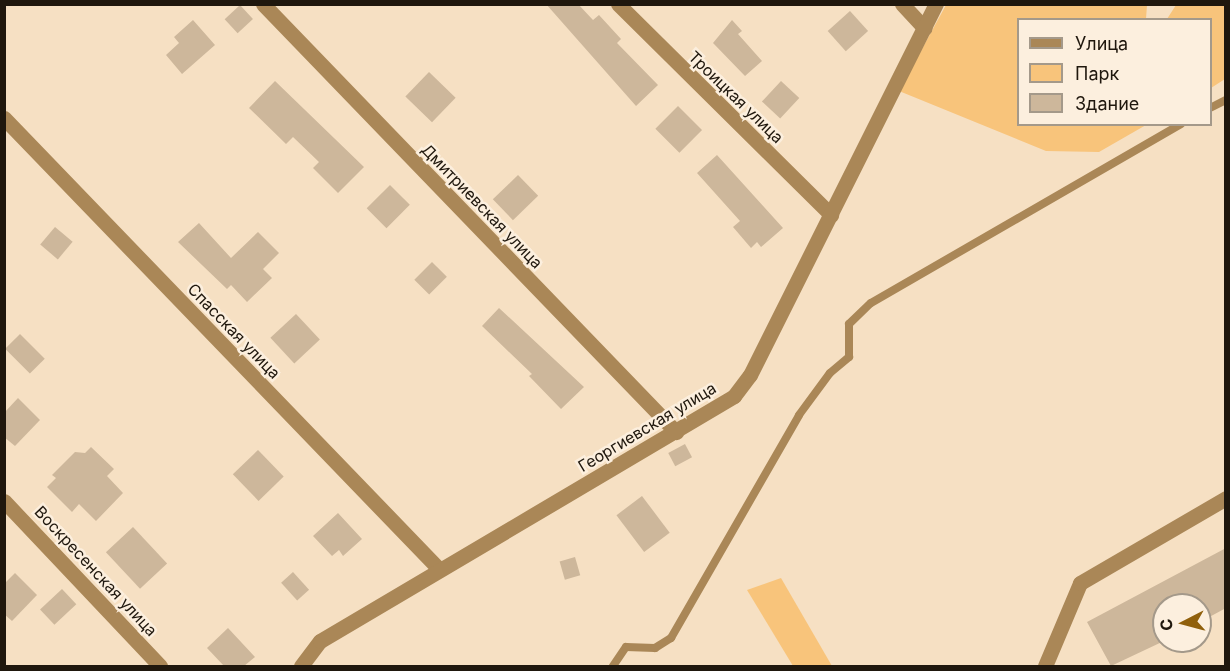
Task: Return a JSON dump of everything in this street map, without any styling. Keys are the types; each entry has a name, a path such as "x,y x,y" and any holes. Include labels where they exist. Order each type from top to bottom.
{"street":[{"name":"Дмитриевская улица","path":"263,4 676,432"},
{"name":"Троицкая улица","path":"618,4 831,215"},
{"path":"902,4 924,28"},
{"name":"Георгиевская улица","path":"301,666 320,641 438,568 676,432 734,396 744,382 831,215 936,4"},
{"name":"Спасская улица","path":"4,118 438,568"},
{"path":"1045,666 1080,583 1226,498"},
{"name":"Воскресенская улица","path":"4,501 160,666"}],"lane":[{"path":"1212,107 1226,100"},
{"path":"613,666 626,647 655,648 671,638 792,425 830,374 849,357 849,324 864,310 1178,126"}],"green space":[{"path":"946,5 1147,5 1146,18 1017,18 1017,126 1144,126 1099,152 1046,151 899,91"},
{"path":"1176,5 1225,5 1225,79 1212,87 1212,18 1168,18"},
{"path":"781,578 832,666 793,666 747,590"}],"building":[{"path":"546,4 578,4 593,20 599,15 621,39 617,43 658,85 636,106"},
{"path":"240,5 253,19 238,33 225,19"},
{"path":"850,11 868,31 846,51 828,31"},
{"path":"193,20 215,45 182,74 166,55 179,43 174,37"},
{"path":"732,20 742,31 738,34 762,61 745,76 713,43"},
{"path":"429,72 456,98 432,122 405,96"},
{"path":"275,81 364,167 338,193 313,168 319,162 293,137 286,144 249,108"},
{"path":"781,81 799,98 780,119 762,101"},
{"path":"678,106 702,130 679,153 655,129"},
{"path":"717,155 783,228 761,247 757,242 751,248 733,227 740,221 697,173"},
{"path":"518,175 538,196 513,220 493,199"},
{"path":"390,185 410,205 386,228 367,208"},
{"path":"199,223 231,258 258,232 279,253 263,269 272,278 247,302 231,285 227,289 178,242"},
{"path":"55,227 73,242 58,259 40,245"},
{"path":"432,262 447,277 429,295 414,280"},
{"path":"499,308 584,387 561,409 529,376 532,374 482,326"},
{"path":"296,314 320,340 294,363 270,338"},
{"path":"20,334 45,359 30,374 5,349"},
{"path":"18,398 40,420 15,446 4,437 4,413"},
{"path":"685,444 692,457 675,466 668,453"},
{"path":"91,447 114,469 107,476 123,493 96,521 79,504 72,512 47,487 56,478 52,475 75,452 85,453"},
{"path":"258,450 284,477 259,501 233,474"},
{"path":"642,496 670,533 644,552 616,515"},
{"path":"338,513 362,539 343,556 339,550 332,556 313,536"},
{"path":"133,527 167,564 140,589 106,552"},
{"path":"1226,548 1226,608 1212,616 1212,593 1152,593 1152,647 1111,666 1087,622"},
{"path":"575,557 580,575 565,580 560,561"},
{"path":"293,572 309,590 297,601 281,583"},
{"path":"15,573 37,595 12,621 4,614 4,584"},
{"path":"62,589 76,604 54,625 40,609"},
{"path":"228,628 255,657 244,666 224,666 207,648"}]}
